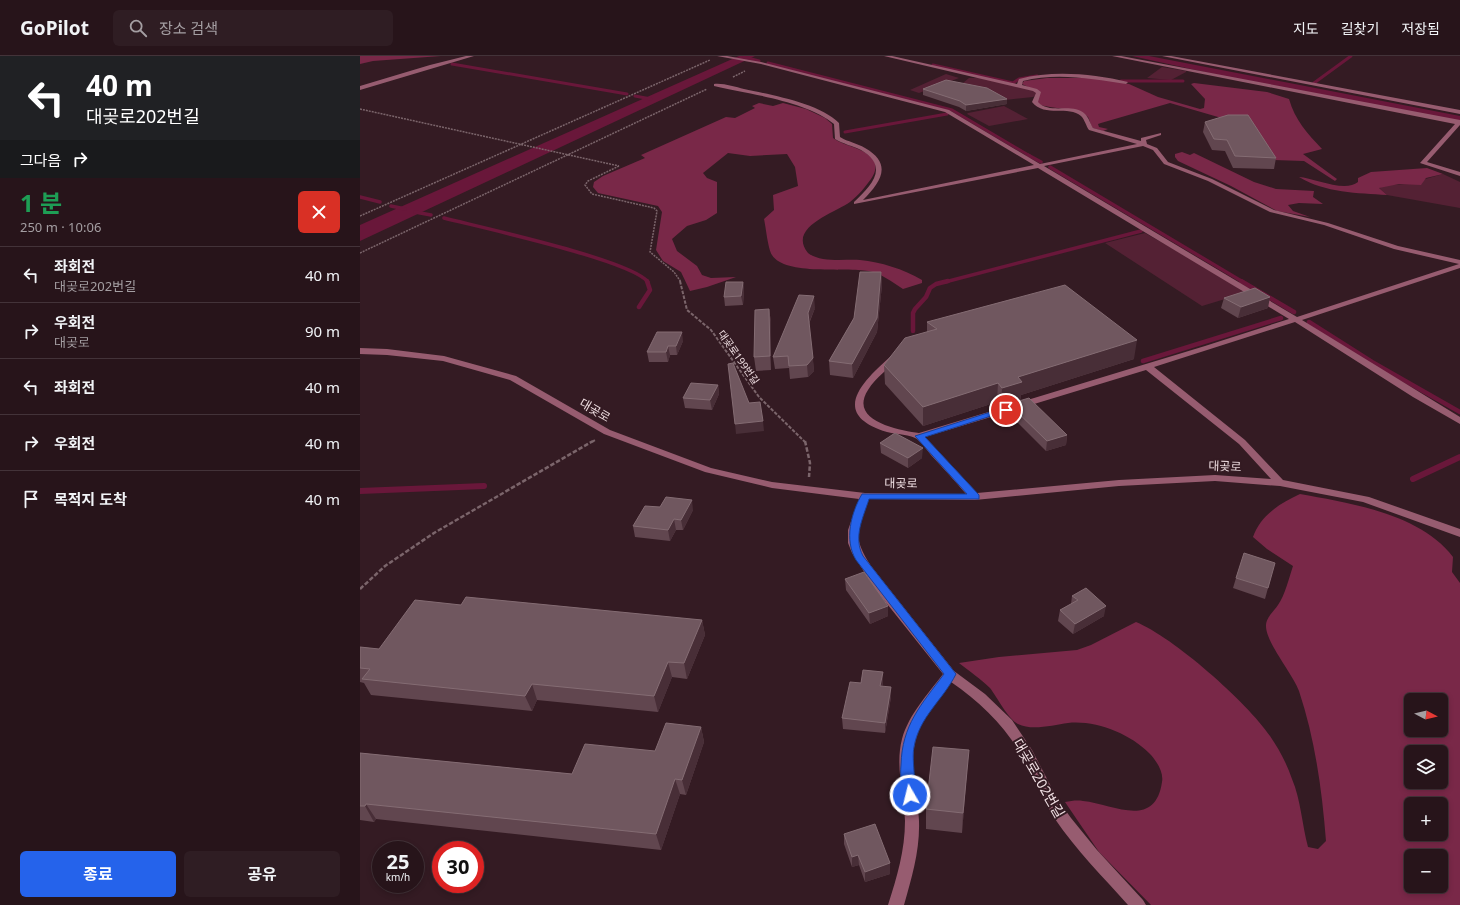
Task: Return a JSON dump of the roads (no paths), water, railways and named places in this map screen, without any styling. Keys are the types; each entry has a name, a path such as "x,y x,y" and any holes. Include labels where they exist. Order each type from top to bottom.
{"street":[{"path":"447,62 449,56"},
{"path":"360,88 472,56"},
{"path":"719,56 761,63 948,111 1244,287 1460,421"},
{"path":"886,56 1019,86 1038,92 1039,95 1035,102 1037,105 1048,109 1079,113 1086,118 1091,129 1144,144 1155,149 1166,163 1210,180 1272,211 1326,224 1396,248 1460,262"},
{"path":"1114,56 1460,123"},
{"path":"1164,56 1181,57 1460,112"},
{"path":"1019,86 1021,80 1026,78 1053,76 1090,78 1126,83"},
{"path":"716,85 808,108 832,119 837,126 837,138 873,155 880,164 881,170 873,185 856,203 1144,144"},
{"path":"1460,123 1423,163 1460,174"},
{"path":"1144,144 1143,139 1159,134"},
{"path":"902,351 879,371 859,400 859,408 866,418 884,429 919,436 1147,366 1460,266"},
{"name":"대곶로","path":"360,352 387,352 444,359 513,378 607,432 708,470 772,485 865,496 975,497 1119,483 1215,478 1280,483 1365,499 1460,533"},
{"path":"1147,366 1242,442 1280,483"},
{"path":"919,436 975,497"},
{"name":"대곶로202번길","path":"865,496 854,530 854,548 875,579 950,674 981,697 1001,718 1022,744 1051,802 1066,824 1138,905"},
{"path":"896,905 910,856 912,831 906,773 907,747 912,731 924,710 950,674"}],"waterway":[{"path":"1314,83 1351,56"},
{"path":"744,57 759,61"},
{"path":"768,63 952,110 1030,156"},
{"path":"452,64 627,94"},
{"path":"933,65 1013,83 1019,79 1037,76"},
{"path":"1121,81 1183,81"},
{"path":"635,96 651,99"},
{"path":"845,132 947,114"},
{"path":"1028,155 1041,162"},
{"path":"1050,167 1243,282"},
{"path":"360,197 380,202"},
{"path":"391,206 405,209"},
{"path":"415,212 431,215"},
{"path":"444,218 585,254 636,273 647,281"},
{"path":"945,282 1141,231"},
{"path":"639,307 650,290 647,281"},
{"path":"913,331 913,313 915,309 926,297 930,288 936,284 948,281"},
{"path":"1241,281 1294,312"},
{"path":"1143,361 1281,318"},
{"path":"1309,322 1372,362 1460,412"},
{"path":"1413,479 1460,457"},
{"path":"360,491 484,486"}]}
